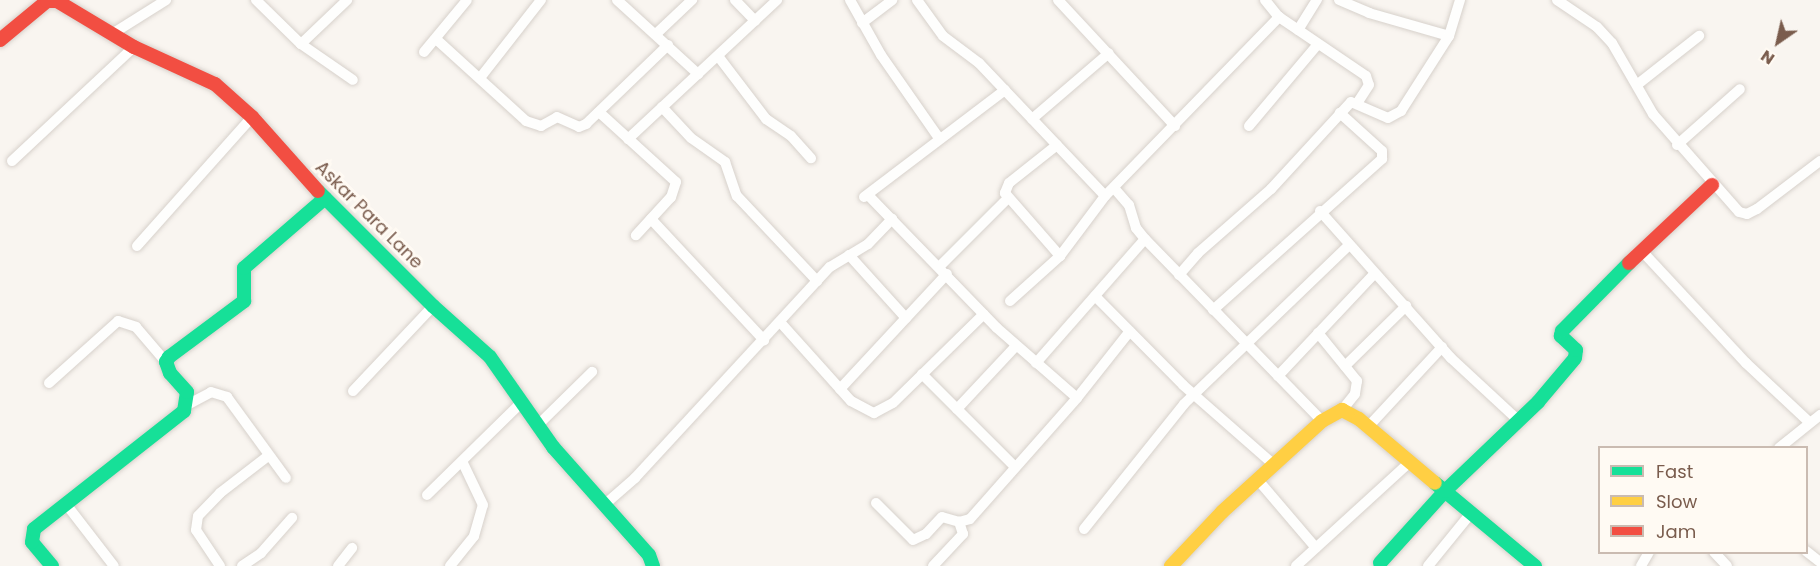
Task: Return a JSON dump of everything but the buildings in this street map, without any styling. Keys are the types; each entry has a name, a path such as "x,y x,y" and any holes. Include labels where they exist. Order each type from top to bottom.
{"street":[{"path":"112,34 166,0"},
{"path":"256,0 301,44 353,80"},
{"path":"301,44 347,0"},
{"path":"424,51 466,0"},
{"path":"480,78 542,0"},
{"path":"617,0 698,74"},
{"path":"656,34 692,0"},
{"path":"735,0 755,21"},
{"path":"628,139 777,0"},
{"path":"850,0 861,23 939,138"},
{"path":"861,23 892,0"},
{"path":"917,0 943,36 973,57 1105,196"},
{"path":"1058,0 1175,126"},
{"path":"1265,0 1279,17 1369,81 1358,102"},
{"path":"1298,30 1317,0"},
{"path":"1340,0 1369,13 1449,36"},
{"path":"1179,275 1198,253 1271,189 1351,102 1358,102 1388,118 1395,117 1449,36 1460,0"},
{"path":"1557,0 1574,4 1597,27 1638,84 1653,114 1677,145 1738,212 1747,214 1820,162"},
{"name":"Askar Para Lane","path":"0,40 48,1 57,1 134,46 214,84 252,117 325,198 433,306 490,357 538,425 603,506 649,555 653,566"},
{"path":"1010,301 1060,256 1105,196 1279,17"},
{"path":"1638,84 1699,36"},
{"path":"436,39 532,125 541,126 557,117 579,127 599,112 668,45"},
{"path":"1250,126 1318,44"},
{"path":"12,161 134,46"},
{"path":"1032,119 1108,53"},
{"path":"718,56 766,118 791,136 811,158"},
{"path":"1677,145 1740,89"},
{"path":"1005,90 939,138 866,196 892,219 1016,346 1077,398"},
{"path":"662,107 692,138 725,162 737,196 817,281"},
{"path":"599,112 676,182 676,191 636,235"},
{"path":"1213,310 1383,154 1340,113"},
{"path":"137,246 252,117"},
{"path":"840,389 906,318 943,271 1008,198 1009,183 1057,145"},
{"path":"1380,563 1445,491 1519,422 1577,356 1576,350 1561,336 1562,331 1641,250 1712,185"},
{"path":"1114,188 1129,204 1136,228 1145,239 1322,421"},
{"path":"166,362 173,351 244,301 241,275 244,268 325,198"},
{"path":"1008,198 1060,256"},
{"path":"1320,211 1374,274 1442,347 1519,422"},
{"path":"651,219 764,340"},
{"path":"603,506 630,483 817,281 849,255 867,244 892,219"},
{"path":"1036,363 1145,239"},
{"path":"1084,529 1194,395 1349,245"},
{"path":"1641,250 1746,363 1809,422"},
{"path":"849,255 906,318"},
{"path":"1278,376 1374,274"},
{"path":"1095,296 1194,395 1274,465"},
{"path":"353,391 433,306"},
{"path":"1345,366 1406,306"},
{"path":"780,322 840,389 857,405 874,413 893,403 984,314"},
{"path":"49,383 118,321 130,322 166,362 170,373 187,392 187,405"},
{"path":"876,503 913,540 926,534 942,517 960,522 970,519 1077,398 1130,331"},
{"path":"1171,566 1203,530 1322,421 1342,410 1358,387 1345,366 1318,333"},
{"path":"957,409 1016,346"},
{"path":"1368,427 1442,347"},
{"path":"538,425 592,372"},
{"path":"922,374 1015,467"},
{"path":"52,566 35,548 31,535 39,524 157,436 187,405 211,392 221,394 237,407 268,456 286,478"},
{"path":"427,495 463,463 522,402"},
{"path":"1342,410 1368,427 1535,566"},
{"path":"1780,446 1820,415"},
{"path":"220,566 196,530 198,516 220,493 268,456"},
{"path":"1296,566 1410,462"},
{"path":"450,566 474,536 483,505 463,463"},
{"path":"1258,480 1316,548"},
{"path":"66,504 114,566"},
{"path":"1428,566 1471,513"},
{"path":"242,566 261,553 292,518"},
{"path":"933,566 963,534 960,522"},
{"path":"338,566 352,548"},
{"path":"1808,552 1820,562"},
{"path":"1716,554 1727,566"}],"traffic: fast":[{"path":"318,191 433,306 490,357 553,447 649,555 653,566"},
{"path":"52,566 32,542 34,529 184,411 187,392 170,373 166,362 169,357 244,301 244,268 325,198"},
{"path":"1380,563 1445,491 1538,402 1575,358 1576,350 1561,336 1562,331 1629,263"},
{"path":"1435,483 1535,566"}],"traffic: slow":[{"path":"1171,566 1222,512 1322,421 1342,410 1359,419 1435,483"}],"traffic: jam":[{"path":"0,40 47,1 57,1 134,47 215,84 252,117 318,191"},
{"path":"1629,263 1712,185"}]}
